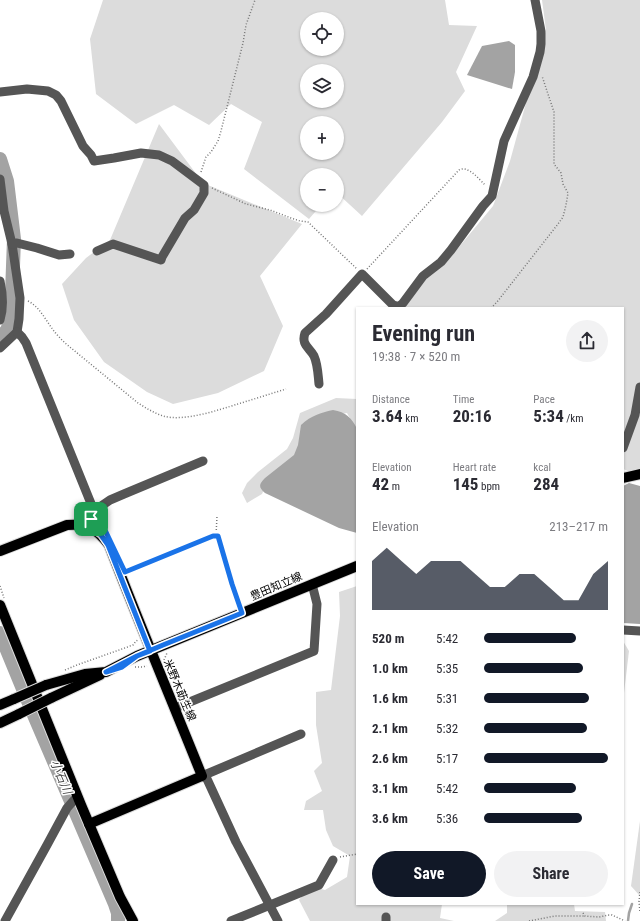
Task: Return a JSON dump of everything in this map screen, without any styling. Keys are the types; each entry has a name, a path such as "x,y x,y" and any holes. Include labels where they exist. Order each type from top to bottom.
{"main road":[{"path":"624,478 640,474"},
{"path":"0,551 67,525 77,524 88,526"},
{"name":"米野木莇生線","path":"88,526 101,535 108,545 202,776"},
{"name":"豊田知立線","path":"0,723 137,656 356,566"},
{"path":"0,605 76,798 89,824 120,896 133,921"},
{"name":"豊田知立線","path":"0,705 46,685 86,674 106,672"},
{"path":"89,824 202,776"}],"street":[{"path":"318,384 317,367 313,355 305,343 304,337 306,333 321,319 362,274 393,304 400,306 423,276 441,262 483,206 490,199 494,189 504,141 533,77 540,52 541,38 535,0"},
{"path":"0,92 27,89 48,91 56,95 61,101 83,146 94,161 141,153 159,155 172,161 201,182 204,192 194,210 185,218 175,233 161,260 113,244 97,251"},
{"path":"0,179 4,211 12,244 20,298 16,332 0,348"},
{"path":"12,244 17,243 59,255 70,254"},
{"path":"0,281 3,295 0,320"},
{"path":"16,332 22,336 26,343 94,512"},
{"path":"624,445 635,415 640,387"},
{"path":"88,526 94,512 101,506 117,497 203,461"},
{"path":"175,708 314,651 317,604 312,584"},
{"path":"624,630 640,631"},
{"path":"202,776 301,734"},
{"path":"202,776 207,779 236,842 278,921"},
{"path":"5,921 67,808 76,798"},
{"path":"231,921 319,885 333,860"}],"path":[{"path":"255,0 246,25 243,43 221,131 218,141 206,158 201,182 246,204 270,210 300,221 308,222 362,274 462,168 467,168 488,187 494,189"},
{"path":"492,307 558,224 566,205 568,193 563,184 561,173 554,164 554,112 537,65"},
{"path":"20,298 31,303 41,313 54,332 65,343 138,403 163,416 190,416 210,413 286,389"},
{"path":"217,516 216,536 218,536 242,613"},
{"path":"119,572 125,572 216,536"},
{"path":"64,670 133,645 136,641 145,638"},
{"path":"333,860 356,854"},
{"path":"640,892 640,913"},
{"path":"530,921 555,916 599,917 608,915 612,915 625,921"}],"shaded area":[{"path":"103,0 445,0 449,25 477,26 456,72 465,91 442,122 362,216 344,199 344,168 300,168 300,212 315,212 309,219 244,169 262,122 231,104 209,125 174,105 136,124 96,94 90,39"},
{"path":"542,0 640,0 640,476 624,469 624,307 404,307 423,277 444,265 493,206 510,161 546,30"},
{"path":"509,41 515,45 515,72 512,89 467,75 482,46"},
{"path":"159,124 203,183 302,224 260,276 283,326 264,371 218,393 173,404 147,392 104,362 74,320 62,284 86,258 110,240"},
{"path":"336,398 356,399 356,429 347,413 324,417 304,442 284,474 267,483 262,494 247,503 242,493 247,483 258,472 287,449 293,438 300,413"},
{"path":"333,410 342,412 348,416 356,427 356,533 339,528 265,493 260,487 261,482 265,478 294,455 298,445 301,425 316,415"},
{"path":"629,483 640,486 640,624 624,623 624,486"},
{"path":"356,586 356,905 442,905 440,918 454,921 310,921 299,900 310,886 325,890 347,877 350,856 333,846 326,830 323,810 304,810 306,801 322,791 314,771 322,763 316,725 316,692 331,690 340,616 339,592"},
{"path":"624,643 629,651 624,693"},
{"path":"640,821 640,896 631,886"},
{"path":"507,905 574,905 575,911 605,912 606,921 495,921 507,913"}],"waterway":[{"path":"0,159 7,181 14,239 11,320 7,330 0,339"},
{"path":"0,167 4,169"},
{"name":"小石川","path":"0,633 115,904 118,913 118,921"},
{"path":"628,921 632,904"}],"route":[{"path":"91,519 88,526 101,535 108,545 150,651 137,656 106,672 122,667 137,656 150,651 163,645 242,613 218,536 213,536 125,572 105,530 91,519"}]}
